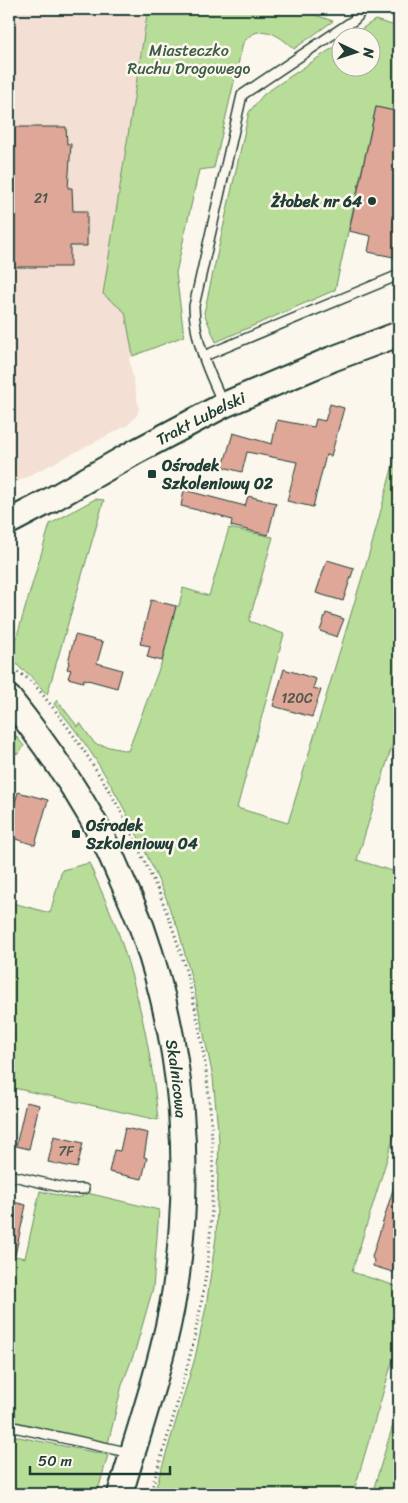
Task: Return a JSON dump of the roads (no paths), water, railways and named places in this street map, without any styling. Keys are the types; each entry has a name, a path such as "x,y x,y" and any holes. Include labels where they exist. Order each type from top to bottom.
{"street":[{"name":"Trakt Lubelski","path":"9,521 224,405 332,358 399,334"},
{"name":"Skalnicowa","path":"9,698 64,773 102,837 142,928 155,968 174,1048 180,1094 183,1150 184,1192 179,1254 164,1341 120,1494"}],"lane":[{"path":"224,405 214,384 197,336 194,306 242,95 354,20 360,10"},
{"path":"204,356 399,275"},
{"path":"9,1175 68,1189 84,1188"},
{"path":"9,1426 132,1454"}],"waterway":[{"path":"376,9 399,16"}],"place":[{"name":"Żłobek nr 64","path":"372,201"},
{"name":"Ośrodek Szkoleniowy 02","path":"152,474"},
{"name":"Ośrodek Szkoleniowy 04","path":"76,834"}],"park label":[{"name":"Miasteczko Ruchu Drogowego","path":"189,59"}]}
